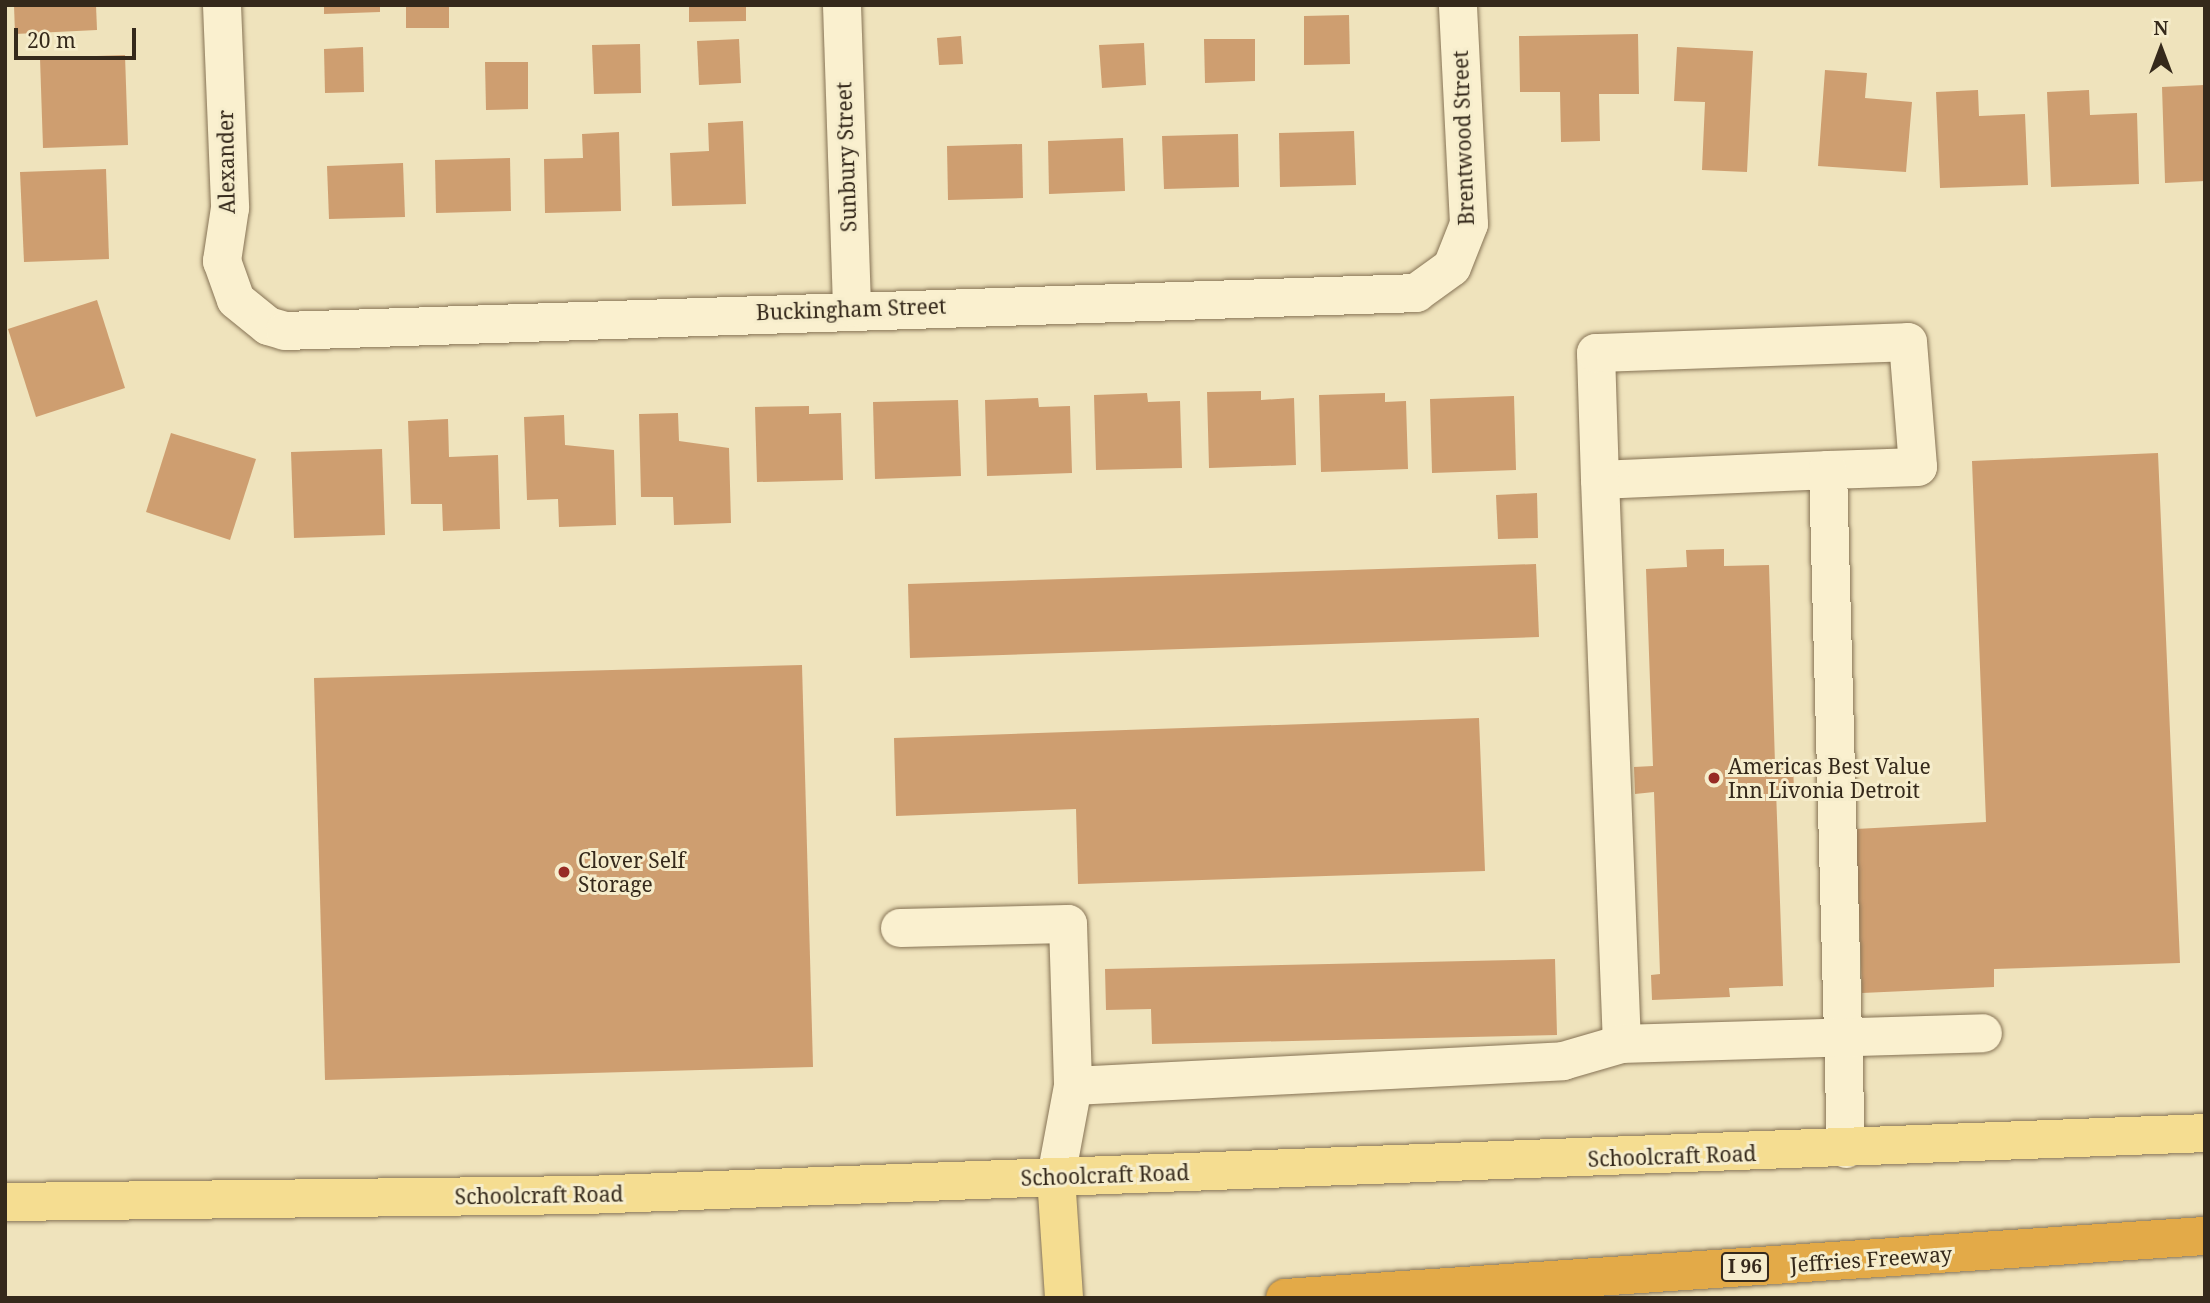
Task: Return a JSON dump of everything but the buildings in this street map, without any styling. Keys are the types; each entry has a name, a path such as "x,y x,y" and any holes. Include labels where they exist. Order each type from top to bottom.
{"highway":[{"name":"Jeffries Freeway","path":"1285,1298 2205,1236"}],"main road":[{"name":"Schoolcraft Road","path":"5,1202 1057,1193 1846,1149 2205,1133"},
{"path":"1057,1193 1064,1298"}],"street":[{"name":"Alexander","path":"222,5 230,208 222,261 227,284 246,311"},
{"name":"Sunbury Street","path":"842,5 852,308"},
{"name":"Brentwood Street","path":"1452,267 1469,224 1458,5"},
{"name":"Buckingham Street","path":"246,311 285,331 852,308 1398,296 1433,285 1452,267"},
{"path":"1600,480 1918,467 1908,342 1596,353 1600,480 1622,1044"},
{"path":"1828,470 1846,1149"},
{"path":"900,928 1068,924 1073,1086 1057,1193"},
{"path":"1073,1086 1563,1061 1622,1044 1983,1033"}],"place":[{"name":"Americas Best Value Inn Livonia Detroit","path":"1714,778"},
{"name":"Clover Self Storage","path":"564,872"}]}
